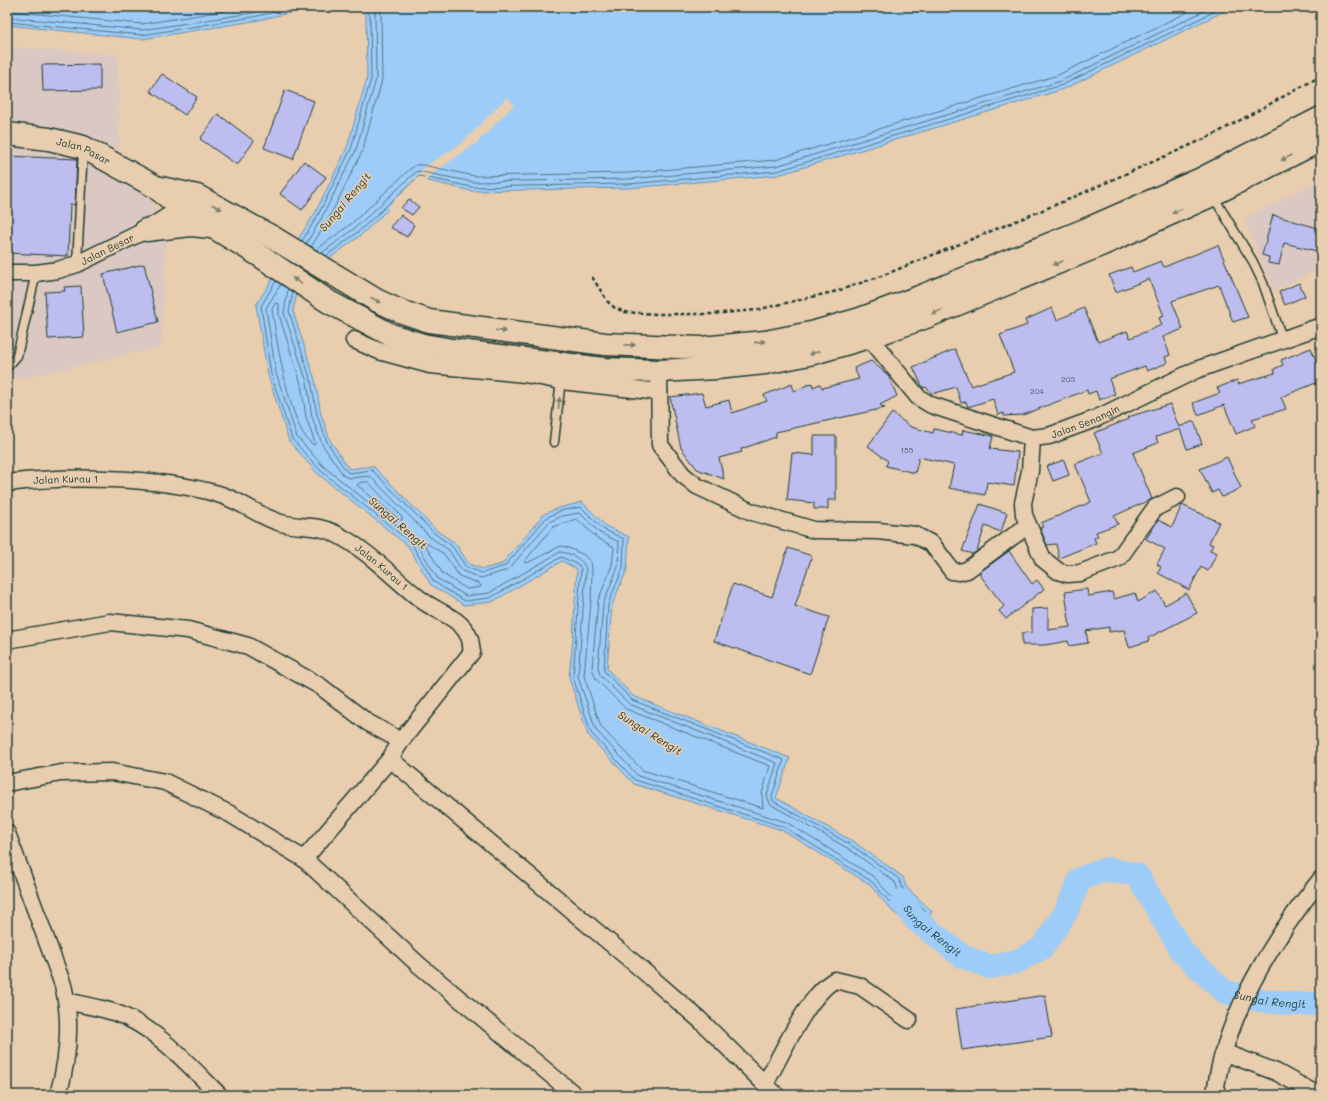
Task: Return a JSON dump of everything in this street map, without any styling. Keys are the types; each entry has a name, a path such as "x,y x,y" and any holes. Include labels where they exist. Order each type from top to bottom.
{"main road":[{"path":"190,202 272,237 342,281 400,311 429,321 605,344 701,348 765,342 811,333 853,321 919,298 1106,221 1201,179 1321,118"},
{"name":"Jalan Pasar","path":"7,134 49,138 83,147 154,186 190,202"},
{"path":"190,202 214,227 329,302 391,335 423,345 562,372 603,369 659,371 716,368 766,363 814,353 868,337 926,317 1103,244 1212,195 1321,140"},
{"path":"146,230 191,225 214,227"}],"street":[{"name":"Jalan Besar","path":"7,273 36,273 58,270 77,264 146,230 190,202"},
{"name":"Jalan Senangin","path":"868,337 918,397 931,405 1032,438 1049,436 1073,428 1196,370 1283,341 1321,326"},
{"path":"354,340 378,351 430,365 525,374 562,372 659,392"},
{"path":"659,371 660,446 675,466 697,486 752,512 814,530 878,531 915,535 932,544 952,570 959,572 967,570 1027,526"},
{"path":"1032,438 1030,471 1023,503 1027,526 1043,559 1050,566 1067,574 1080,573 1119,558 1155,508 1177,497"},
{"name":"Jalan Kurau 1","path":"7,483 38,479 126,481 192,488 220,494 282,524 316,526 333,532 362,549 421,600 462,626 470,637 472,652 400,741 390,759 304,859"},
{"path":"7,640 110,622 149,625 196,632 248,646 320,686 367,722 400,741"},
{"path":"390,759 639,967 700,1020 771,1089 808,1008 826,984 835,980 860,986 909,1020"},
{"path":"7,783 61,773 112,772 165,782 230,814 304,859 419,965 575,1095"},
{"path":"7,833 63,985 67,1001 68,1045 58,1095"},
{"path":"1215,1095 1223,1052 1236,1017 1256,977 1296,910 1321,879"},
{"path":"67,1001 113,1012 137,1024 169,1046 219,1095"},
{"path":"1223,1052 1276,1072 1318,1095"}],"lane":[{"path":"77,264 83,147"},
{"path":"1212,195 1252,260 1263,283 1283,341"},
{"path":"7,367 17,356 36,273"},
{"path":"554,442 562,372"}],"path":[{"path":"592,276 608,302 615,308 625,312 657,314 711,314 756,310 836,291 884,275 1067,200 1169,155 1213,135 1321,76"}],"shaded area":[{"path":"7,47 118,55 120,178 152,200 166,241 161,347 7,382"},
{"path":"1321,179 1321,268 1274,291 1244,219"}],"water":[{"path":"7,7 315,7 254,21 142,39 7,25"},
{"path":"357,7 1233,7 1064,89 778,175 629,188 472,191 420,179 361,235 319,266 298,288 293,311 315,380 321,414 330,440 349,469 373,466 437,531 455,543 469,564 483,569 502,564 544,514 559,508 582,502 606,526 629,537 627,569 612,605 607,669 633,696 790,758 776,798 854,842 903,877 906,887 932,911 920,932 892,911 869,884 782,830 634,784 588,735 569,678 577,569 562,561 492,602 464,605 431,585 408,546 317,473 289,441 268,375 256,305 315,213 347,148 367,78 366,15"}],"pier":[{"path":"507,97 514,105 478,142 432,174 425,182 421,181 390,210 387,208 426,166 462,143"}],"building":[{"path":"100,64 100,90 43,91 42,65"},
{"path":"162,74 197,97 185,115 150,91"},
{"path":"285,90 314,101 293,159 264,148"},
{"path":"218,114 254,141 237,165 200,139"},
{"path":"7,156 77,159 75,205 70,204 68,256 7,253"},
{"path":"304,161 326,177 302,210 280,194"},
{"path":"409,199 419,207 412,215 401,208"},
{"path":"401,215 414,225 407,237 390,227"},
{"path":"1273,215 1321,229 1321,252 1284,243 1279,265 1268,263 1269,257 1262,255"},
{"path":"1218,245 1248,317 1233,322 1219,285 1172,301 1183,329 1163,337 1170,355 1165,357 1167,363 1147,371 1145,366 1109,379 1115,394 1099,400 1096,391 1088,394 1087,390 1023,415 1004,416 1004,413 998,415 993,399 968,407 966,402 961,403 956,387 932,394 926,387 923,388 913,367 955,349 971,386 1014,372 1000,335 1027,325 1025,320 1052,308 1057,320 1084,308 1098,342 1127,331 1130,338 1162,325 1159,318 1164,316 1149,279 1116,292 1109,275 1131,267 1133,272 1161,261 1164,267"},
{"path":"144,264 158,322 117,332 103,274"},
{"path":"1299,283 1305,296 1285,305 1279,292"},
{"path":"81,286 84,337 48,339 45,292 65,291 64,287"},
{"path":"1311,348 1321,373 1321,381 1281,397 1286,409 1252,419 1255,426 1236,434 1224,405 1198,415 1193,403 1220,393 1217,388 1237,380 1238,384 1275,373 1274,369 1283,365 1281,360"},
{"path":"871,361 888,375 897,396 880,405 885,408 776,432 776,437 741,449 742,452 719,458 724,479 697,469 681,448 670,397 702,393 706,406 729,400 732,413 767,401 764,395 792,384 794,391 812,383 813,387 820,384 822,388 859,379 854,368"},
{"path":"1170,404 1179,427 1194,421 1202,444 1187,449 1180,429 1156,437 1158,443 1133,453 1152,499 1114,516 1118,524 1096,532 1098,537 1094,538 1096,543 1059,558 1056,544 1047,545 1040,528 1043,527 1041,523 1091,502 1075,464 1103,453 1094,433 1129,419 1128,417"},
{"path":"892,413 911,427 933,433 934,429 962,435 963,430 993,436 990,449 1018,452 1014,486 987,482 985,495 949,488 954,465 919,457 915,473 886,466 888,461 868,446"},
{"path":"814,436 836,436 836,500 828,500 828,509 814,509 814,503 787,500 792,453 814,455"},
{"path":"1227,457 1241,488 1222,497 1218,490 1212,493 1200,469"},
{"path":"1064,460 1069,475 1053,481 1047,466"},
{"path":"980,504 1007,513 1001,532 985,526 977,551 973,554 962,551"},
{"path":"1182,505 1219,522 1209,543 1213,545 1210,550 1217,553 1208,571 1201,567 1189,590 1158,573 1161,567 1157,564 1165,549 1146,539 1158,520 1172,527"},
{"path":"788,548 812,556 795,606 829,617 810,674 714,641 733,584 772,597"},
{"path":"1009,551 1032,584 1037,580 1044,589 1006,619 999,611 1004,606 980,575 980,572"},
{"path":"1087,589 1088,596 1112,592 1114,599 1135,593 1138,602 1157,591 1165,605 1186,593 1197,613 1148,638 1149,641 1129,647 1124,630 1109,632 1109,627 1086,631 1088,643 1069,646 1068,641 1045,645 1022,645 1022,633 1032,632 1032,609 1048,608 1048,630 1070,627 1065,592"},
{"path":"1045,995 1052,1037 962,1050 956,1009"}],"waterway":[{"name":"Sungai Rengit","path":"902,901 915,919 962,956 990,967 1016,962 1042,948 1066,912 1080,879 1107,869 1137,875 1183,953 1225,992 1260,1000 1292,1004 1321,1004"}]}
